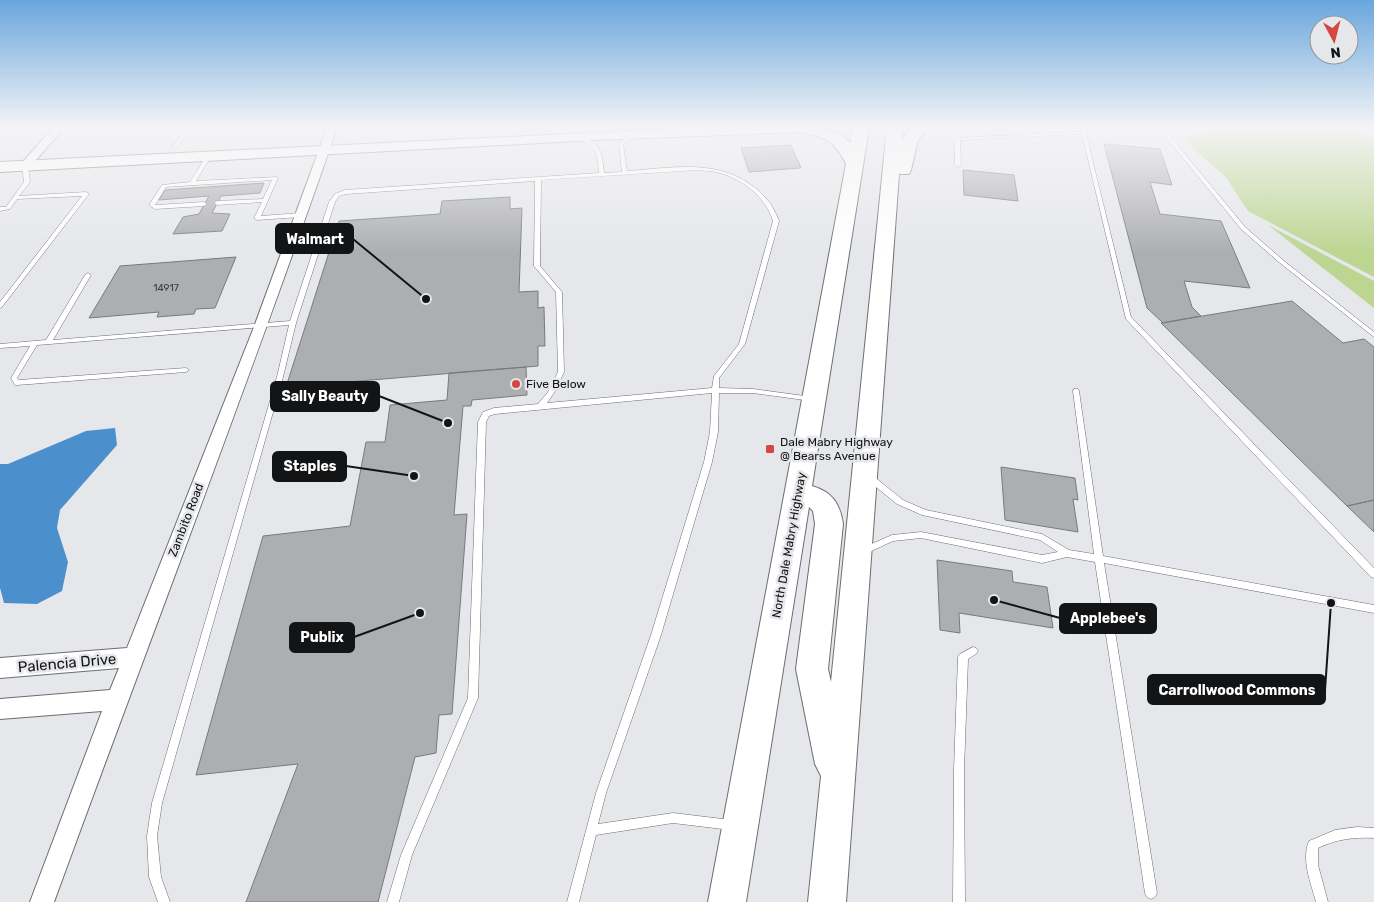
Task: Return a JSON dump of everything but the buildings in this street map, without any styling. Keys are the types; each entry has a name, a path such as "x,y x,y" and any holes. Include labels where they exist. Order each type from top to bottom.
{"main road":[{"name":"North Dale Mabry Highway","path":"727,902 853,170"},
{"path":"827,902 891,170"},
{"path":"889,198 899,187 903,170"},
{"path":"798,493 814,496 828,510 812,668 837,788"}],"street":[{"name":"Zambito Road","path":"42,902 133,657 262,327 316,170"},
{"name":"Palencia Drive","path":"0,668 133,657"},
{"path":"0,709 117,700"}],"lane":[{"path":"0,209 8,208 28,182 26,170"},
{"path":"192,183 200,170"},
{"path":"164,902 155,877 153,852 152,836 157,803 280,377 292,323 332,202 337,195 345,192 660,170"},
{"path":"572,902 601,793 656,635 708,462 714,432 715,390 719,372 742,344 776,221 774,212 753,188 725,172 713,170"},
{"path":"1093,170 1128,318 1374,574"},
{"path":"1196,170 1243,228 1282,262 1374,335"},
{"path":"204,204 155,207 152,205 164,186 275,178 256,218 300,215"},
{"path":"538,178 537,266 559,292 561,372 551,393 540,406"},
{"path":"0,306 86,194 15,198"},
{"path":"217,203 265,200"},
{"path":"48,343 88,276"},
{"path":"0,346 262,327 292,323"},
{"path":"34,344 14,378 17,383 186,370"},
{"path":"393,902 407,855 474,698 482,422 486,414 494,411 540,406 715,390 753,391 814,400"},
{"path":"1076,391 1099,559 1151,893"},
{"path":"865,474 900,502 925,513 1042,538 1067,554"},
{"path":"858,553 892,538 921,535 1042,559 1067,554 1099,559 1374,609"},
{"path":"959,902 959,770 963,657 973,651"},
{"path":"592,830 673,818 740,826"},
{"path":"1322,902 1312,865 1313,846 1334,834 1358,831 1374,833"}],"green space":[{"path":"1218,170 1374,170 1374,277 1248,211 1225,176"},
{"path":"1268,225 1374,281 1374,308"}],"water":[{"path":"115,428 117,445 60,510 57,528 68,562 62,591 37,604 4,603 0,588 0,464 8,464 86,431"}],"place":[{"name":"Walmart","path":"426,299"},
{"name":"Five Below","path":"516,384"},
{"name":"Sally Beauty","path":"448,423"},
{"name":"Dale Mabry Highway @ Bearss Avenue","path":"770,449"},
{"name":"Staples","path":"414,476"},
{"name":"Applebee's","path":"994,600"},
{"name":"Carrollwood Commons","path":"1331,603"},
{"name":"Publix","path":"420,613"}]}
